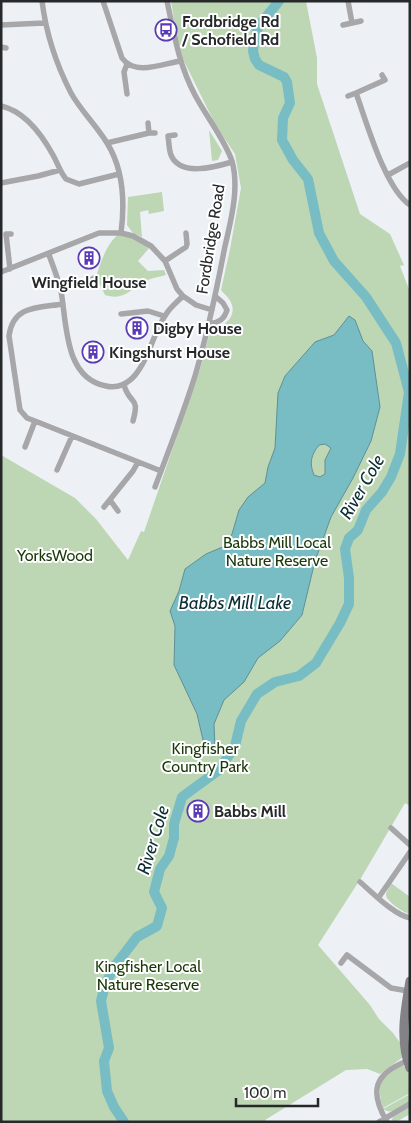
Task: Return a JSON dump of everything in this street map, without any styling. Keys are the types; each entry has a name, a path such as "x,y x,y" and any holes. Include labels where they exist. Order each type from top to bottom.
{"street":[{"path":"42,1 44,23 50,44 72,94 107,143 120,174 124,212 121,233"},
{"path":"104,1 122,58 127,64 138,69 180,61"},
{"name":"Fordbridge Road","path":"155,487 195,376 209,324 233,205 235,184 232,162 225,146 195,94 180,61 167,1"},
{"path":"348,1 352,23"},
{"path":"343,25 361,21"},
{"path":"1,26 44,23"},
{"path":"127,64 124,72 127,94"},
{"path":"348,96 385,80 382,74"},
{"path":"356,93 382,164 401,197 410,205"},
{"path":"1,106 18,112 26,120 45,143 66,179 79,184 120,174"},
{"path":"107,143 152,133 148,123"},
{"path":"175,135 168,136 171,155 179,165 192,169 232,162"},
{"path":"388,175 410,163"},
{"path":"1,183 60,170"},
{"path":"1,272 99,233 121,233 143,240 151,246 164,261 182,296 196,305 212,310"},
{"path":"164,261 186,247 186,233"},
{"path":"10,269 6,234 11,234"},
{"path":"48,254 60,287 69,345 74,361 82,374 100,385 111,387 124,384 136,374 143,363 164,316 182,296"},
{"path":"60,287 89,281 96,277"},
{"path":"209,324 219,322 224,318 226,310 223,303 215,296"},
{"path":"63,304 26,310 16,316 11,325 9,336 20,410 27,418 35,422 161,471"},
{"path":"121,314 148,311 164,316"},
{"path":"124,384 137,406 133,421"},
{"path":"25,447 35,422"},
{"path":"57,470 72,436"},
{"path":"104,506 133,471 138,462"},
{"path":"110,500 118,511"},
{"path":"391,828 410,844"},
{"path":"379,897 410,852"},
{"path":"360,882 395,912 410,918"},
{"path":"341,963 347,955 391,988 408,991"},
{"path":"386,1120 381,1110 377,1086 384,1072 395,1066 408,1064 404,1029 410,981"},
{"path":"379,1122 386,1120 410,1104"}],"green space":[{"name":"Kingfisher Country Park","path":"171,1 306,1 317,58 317,84 360,214 390,234 404,265 400,266 410,292 410,806 405,803 361,878 318,945 370,1005 379,1019 393,1033 403,1047 403,1057 380,1074 367,1069 346,1070 265,1120 266,1122 1,1122 1,455 75,498 96,519 128,560 141,531 144,532 200,369 210,332 225,324 232,315 233,310 229,299 221,290 241,188 235,154 215,124 184,61 177,39"},
{"path":"209,130 222,151 218,160 212,161"},
{"path":"162,192 164,211 149,214 148,210 140,212 142,237 133,233 127,225 128,197"},
{"path":"121,233 151,246 138,261 148,271 164,270 166,275 146,281 126,294 117,297 105,295 96,277 108,246"},
{"path":"391,883 410,897 410,914 396,906 387,897 386,894"},
{"path":"402,1065 406,1067 410,1075 410,1093 383,1108 380,1087 384,1077"},
{"path":"410,1094 410,1102 400,1108 393,1111 383,1109"},
{"path":"410,1107 410,1114 396,1122 391,1122 393,1117"}],"water":[{"name":"Babbs Mill Lake","path":"349,316 355,320 363,341 372,351 380,407 371,441 331,517 315,561 302,615 280,641 258,658 244,682 224,700 214,724 215,749 211,755 204,748 197,714 174,665 175,626 170,611 179,591 185,569 206,554 225,546 232,534 239,510 248,497 265,483 268,467 275,448 278,393 285,376 315,342 334,335","holes":["325,444 331,448 325,460 325,474 320,477 314,475 311,463 316,449 319,445"]}],"waterway":[{"name":"River Cole","path":"124,1122 114,1107 107,1091 104,1061 109,1048 101,1001 105,985 114,967 137,937 157,926 162,908 154,892 160,869 169,856 174,838 174,824 182,797 219,770 235,746 241,721 257,694 275,682 299,676 316,663 340,623 349,604 349,578 345,549 349,538 358,530 366,510 382,492 391,477 400,454 409,392 396,343 366,297 334,261 319,233 308,179 293,160 282,140 283,118 290,103 287,82 284,77 259,65 255,59 253,51 258,27 279,1"}],"place":[{"name":"Fordbridge Rd / Schofield Rd","path":"166,30"},
{"name":"Wingfield House","path":"89,258"},
{"name":"Digby House","path":"137,328"},
{"name":"Kingshurst House","path":"93,352"},
{"name":"Babbs Mill","path":"198,811"}],"park label":[{"name":"Babbs Mill Local Nature Reserve","path":"277,551"},
{"name":"YorksWood","path":"55,555"},
{"name":"Kingfisher Local Nature Reserve","path":"148,975"}]}
